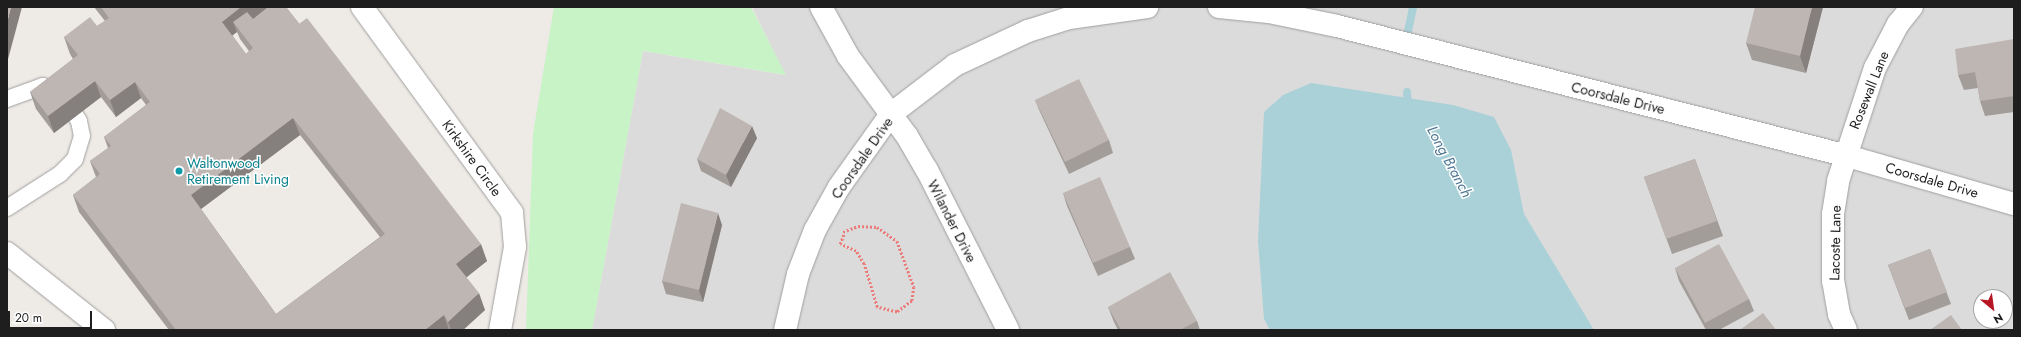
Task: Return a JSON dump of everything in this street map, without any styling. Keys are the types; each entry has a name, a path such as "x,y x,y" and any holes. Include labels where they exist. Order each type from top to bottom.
{"street":[{"name":"Kirkshire Circle","path":"362,7 512,213 515,247 500,330"},
{"name":"Wilander Drive","path":"821,7 848,56 891,114 927,170 1008,330"},
{"name":"Coorsdale Drive","path":"785,330 798,274 815,230 839,187 891,114 955,65 1028,31 1069,18 1147,7"},
{"name":"Coorsdale Drive","path":"1220,7 1269,12 1337,26 1844,155 2014,204"},
{"name":"Rosewall Lane","path":"1844,155 1876,68 1898,24 1912,7"},
{"name":"Lacoste Lane","path":"1844,155 1835,200 1833,245 1834,287 1846,330"},
{"path":"7,253 104,330"}],"lane":[{"path":"7,99 43,86 69,104 79,121 82,136 75,159 60,174 7,208"}],"path":[{"path":"841,231 845,232 858,226 877,228 898,241 914,287 912,301 897,312 877,307 864,264 856,251 840,244 845,232"}],"shaded area":[{"path":"752,7 2014,7 2014,330 592,330 643,51 785,75"}],"green space":[{"path":"554,7 751,7 786,75 643,51 592,330 526,330 533,134"}],"water":[{"path":"1311,83 1453,105 1494,117 1511,150 1524,214 1594,330 1270,330 1264,319 1258,241 1264,112 1283,95"}],"building":[{"path":"7,7 11,7 7,23"},
{"name":"Waltonwood Retirement Living","path":"101,7 241,7 222,22 246,54 253,48 233,22 247,12 253,19 268,7 286,7 299,24 307,18 481,244 456,264 479,293 448,322 444,315 425,330 176,330 73,195 100,174 90,161 111,146 104,137 150,102 135,82 110,100 95,81 48,116 30,92 78,55 64,37 90,17 97,26 109,18","holes":["293,118 385,234 276,314 191,195"]},
{"path":"1755,7 1812,7 1800,56 1746,43"},
{"path":"2014,39 2014,96 1980,101 1975,72 1958,75 1955,49"},
{"path":"1079,79 1109,140 1065,162 1035,100"},
{"path":"720,108 752,126 726,175 697,159"},
{"path":"1695,159 1717,221 1666,239 1644,177"},
{"path":"1100,177 1130,247 1093,263 1063,193"},
{"path":"681,203 718,213 699,290 662,281"},
{"path":"1719,244 1749,299 1705,323 1675,268"},
{"path":"1930,249 1947,292 1905,308 1888,265"},
{"path":"1170,272 1197,321 1180,330 1121,330 1108,307"},
{"path":"1763,313 1776,330 1740,330"},
{"path":"1951,315 1962,330 1930,330"}],"waterway":[{"name":"Long Branch","path":"1407,36 1413,7"},
{"name":"Long Branch","path":"1407,92 1408,109"}],"place":[{"name":"Waltonwood Retirement Living","path":"179,171"}]}
